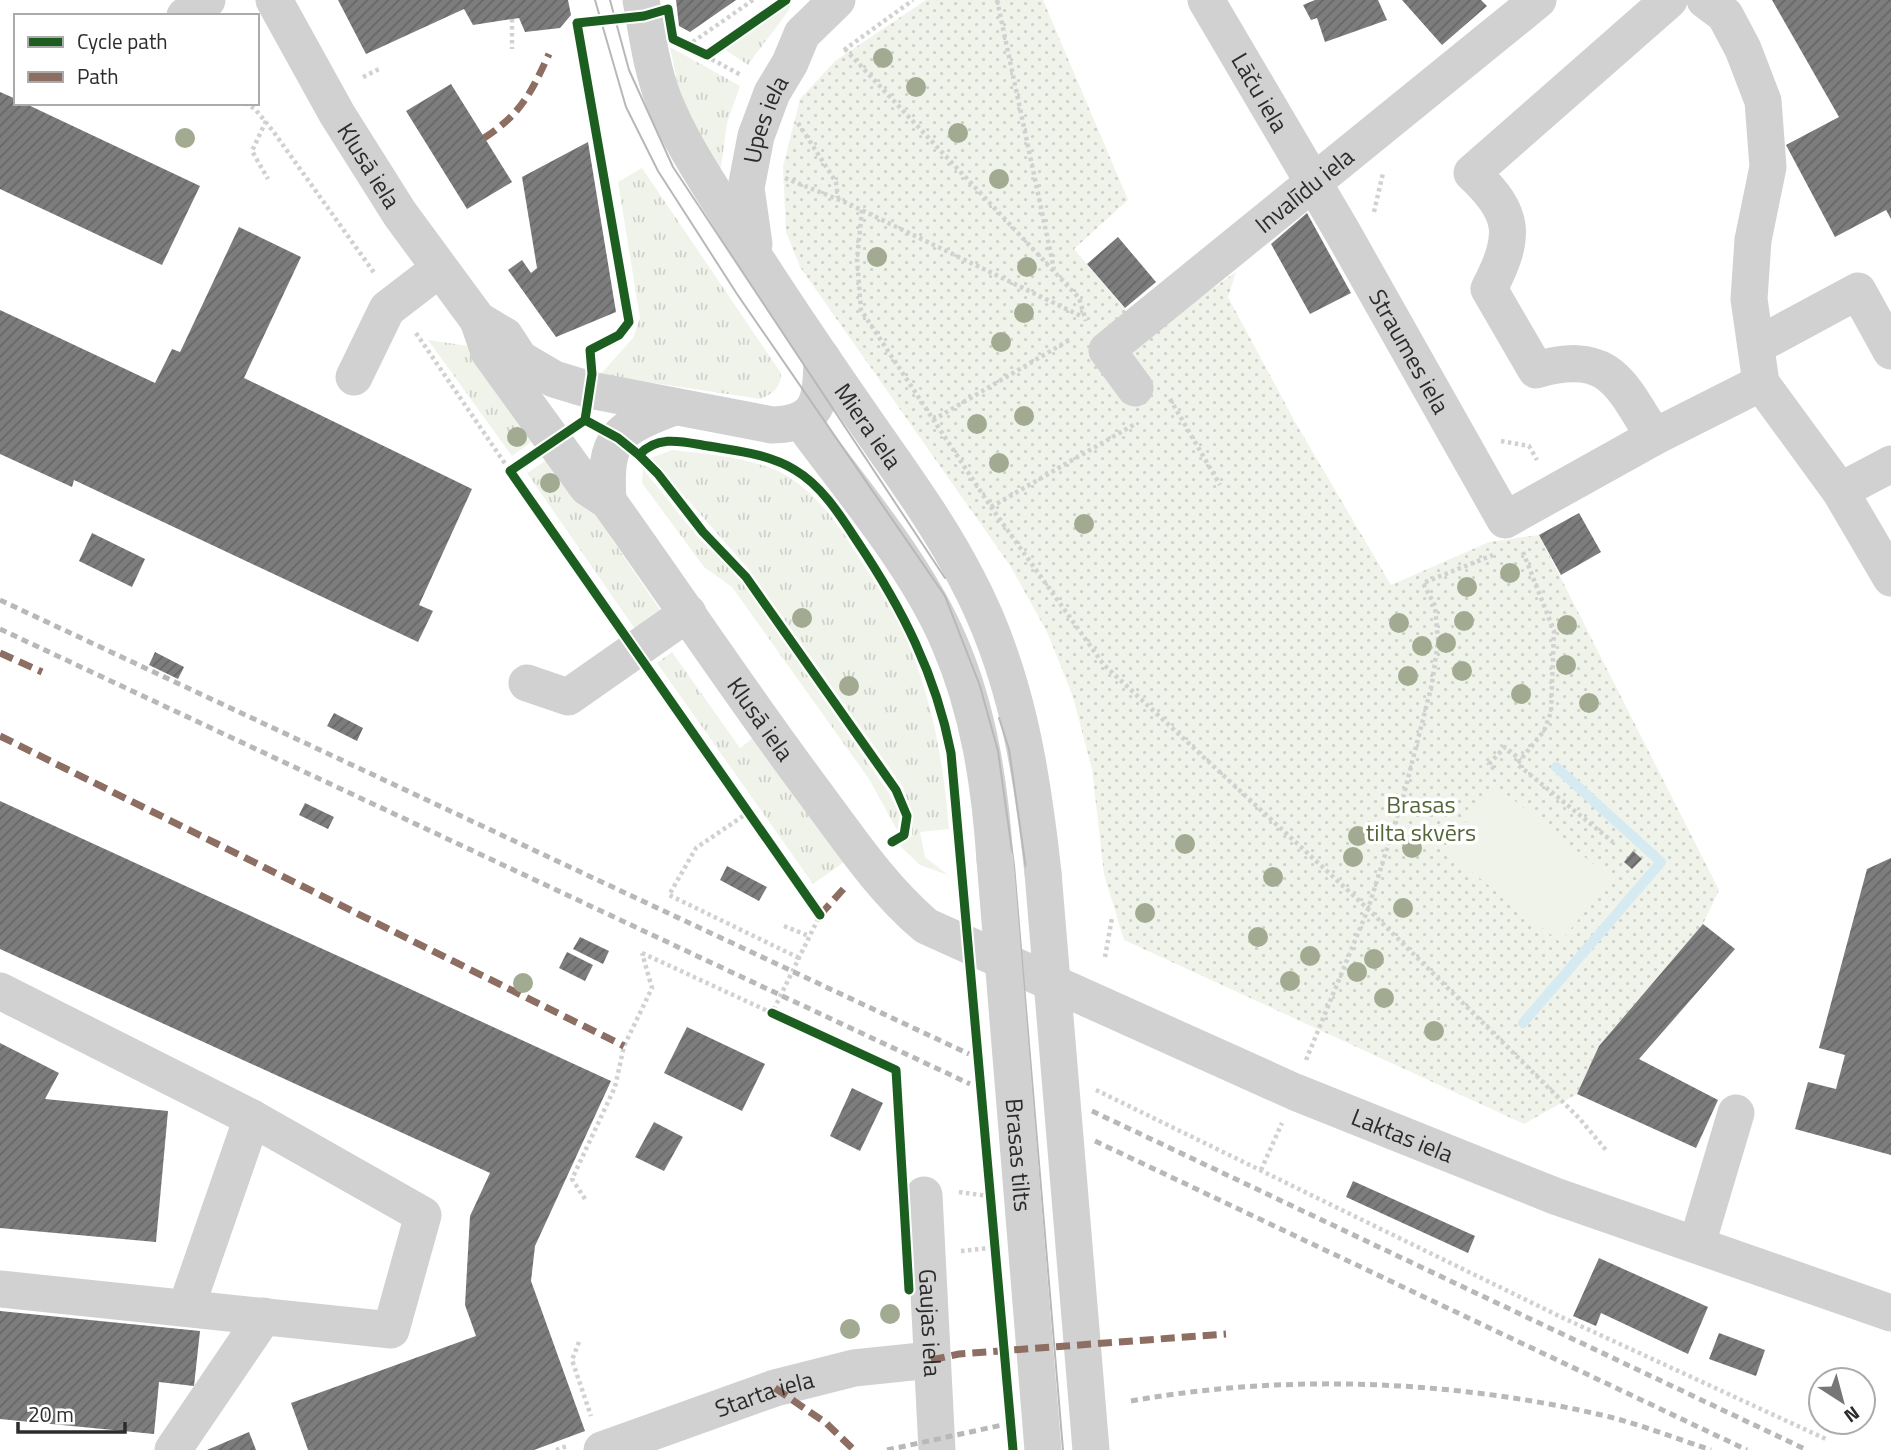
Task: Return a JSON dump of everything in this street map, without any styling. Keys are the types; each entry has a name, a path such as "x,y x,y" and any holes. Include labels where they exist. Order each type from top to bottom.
{"street":[{"path":"188,14 207,0"},
{"name":"Klusā iela","path":"274,0 337,114 439,269 478,320 489,352 587,487 608,501 868,865 900,904 926,926"},
{"name":"Miera iela","path":"640,0 651,55 663,96 679,133 756,259 927,511 985,615 1007,672 1024,739 1033,786 1043,873"},
{"name":"Upes iela","path":"756,259 746,188 756,136 772,93 790,63 802,34 837,0"},
{"name":"Lāču iela","path":"1206,0 1313,184"},
{"name":"Invalīdu iela","path":"1099,339 1138,324 1538,0"},
{"path":"1654,437 1624,389 1604,370 1589,364 1564,361 1536,370 1489,289 1507,251 1506,221 1497,196 1472,173 1670,0"},
{"path":"1705,0 1725,15 1743,49 1763,101 1768,167 1754,240 1749,299 1761,383 1840,491 1891,578"},
{"name":"Straumes iela","path":"1313,184 1507,539"},
{"path":"354,377 387,309 439,269"},
{"path":"1756,346 1858,291 1891,351"},
{"name":"Klusā iela","path":"478,320 505,336 520,359 554,379 590,390 772,425 801,421"},
{"path":"1099,339 1148,399"},
{"path":"801,421 817,407 821,390 822,358"},
{"path":"1507,539 1654,437 1761,383"},
{"name":"Klusā iela","path":"608,501 608,454 618,438 640,419 674,407"},
{"name":"Miera iela","path":"801,421 919,587 949,641 970,698 979,738 992,815 995,860"},
{"path":"1840,491 1891,464"},
{"path":"527,683 569,697 688,613"},
{"name":"Brasas tilts","path":"995,860 1043,1450"},
{"name":"Brasas tilts","path":"1043,873 1091,1450"},
{"name":"Laktas iela","path":"926,926 1295,1092 1555,1196 1891,1313"},
{"path":"0,991 252,1118 423,1214 391,1330 0,1289"},
{"path":"1697,1244 1736,1113"},
{"path":"186,1308 252,1118"},
{"name":"Gaujas iela","path":"932,1208 926,1255 937,1450"},
{"path":"173,1450 264,1316"},
{"name":"Starta iela","path":"603,1450 775,1388 854,1368 931,1360"}],"path":[{"path":"687,46 753,0"},
{"path":"834,56 913,0"},
{"path":"997,0 1055,272"},
{"path":"512,19 512,49"},
{"path":"707,55 718,47"},
{"path":"845,49 1079,298 1083,317 1099,339 933,420"},
{"path":"363,77 379,69"},
{"path":"247,105 266,121 395,302 518,482"},
{"path":"266,121 252,151 268,179"},
{"path":"797,121 836,182 838,199"},
{"path":"774,174 862,210 1083,317"},
{"path":"862,210 857,260 861,310 991,507 1104,665 1368,909 1579,1118 1606,1150"},
{"path":"1172,403 1148,399 1157,379 1172,403 1220,485"},
{"path":"991,507 1136,424"},
{"path":"510,471 553,439"},
{"path":"1261,1170 1368,909 1403,798 1432,684 1438,640 1435,606 1423,583 1507,539 1554,631 1551,712 1544,731 1517,764 1613,842"},
{"path":"1494,769 1489,765 1505,747 1521,760"},
{"path":"741,801 756,823"},
{"path":"749,812 696,848 669,895 799,958"},
{"path":"772,1013 820,915 813,906"},
{"path":"1105,957 1112,918"},
{"path":"784,926 809,936"},
{"path":"584,1199 572,1179 615,1087 624,1046 652,988 642,953 785,1019"},
{"path":"1093,1088 1559,1316 1828,1440"},
{"path":"990,1185 993,1213"},
{"path":"995,1241 996,1255"},
{"path":"579,1342 572,1360 603,1450"}],"green space":[{"name":"Brasas tilta skvērs","path":"926,0 1043,0 1128,200 1074,249 1147,335 1236,272 1228,297 1295,422 1391,585 1489,542 1539,535 1719,890 1703,924 1599,1046 1577,1094 1524,1124 1124,940 1104,874 1092,769 1073,697 1048,634 1011,567 800,267 786,232 783,167 800,99 835,61"},
{"path":"791,4 748,65 724,49"},
{"path":"670,47 740,86 727,123 721,167 716,170 680,95"},
{"path":"642,168 781,373 778,386 765,397 761,399 600,375 633,338 640,318 618,182"},
{"path":"428,340 469,346 541,435 512,456"},
{"path":"672,450 742,460 782,473 816,500 852,547 899,623 927,698 939,750 949,829 920,832 925,857 948,875 920,865 900,846 912,836 912,813 903,787 750,571 651,458"},
{"path":"554,455 663,614 637,632 527,473"},
{"path":"643,469 697,536 740,579 889,793 900,815 897,830 869,779 732,587 704,567 642,483"},
{"path":"672,652 740,748 754,737 844,862 813,884 657,663"},
{"path":"1496,786 1612,879 1560,942 1443,849"}],"building":[{"path":"338,0 568,0 571,15 560,28 525,32 519,18 473,25 464,9 366,54"},
{"path":"676,0 736,0 690,32 679,26"},
{"path":"1315,0 1378,0 1387,20 1325,42 1317,18 1311,20 1303,5"},
{"path":"1402,0 1481,0 1487,6 1442,45"},
{"path":"1772,0 1891,0 1891,219 1886,210 1835,237 1786,145 1839,117"},
{"path":"451,84 512,182 467,209 406,111"},
{"path":"0,92 14,98 14,105 28,105 200,186 162,265 0,189"},
{"path":"588,142 616,312 556,337 508,270 522,260 531,273 537,268 522,177"},
{"path":"1307,213 1351,293 1310,314 1271,244"},
{"path":"239,227 301,257 244,378 472,489 419,605 433,611 418,642 74,480 72,487 0,454 0,310 155,383 172,349 180,352"},
{"path":"1118,237 1156,282 1125,308 1087,264"},
{"path":"1579,513 1601,552 1561,575 1539,535"},
{"path":"92,533 145,559 132,587 79,561"},
{"path":"155,652 184,667 178,679 149,665"},
{"path":"334,713 363,728 357,741 327,726"},
{"path":"0,801 611,1081 535,1246 531,1281 585,1431 534,1450 308,1450 291,1403 476,1336 465,1305 470,1216 490,1173 0,949"},
{"path":"305,803 334,817 328,829 299,815"},
{"path":"1633,851 1642,859 1632,869 1624,862"},
{"path":"1891,858 1891,1155 1795,1129 1808,1082 1836,1089 1845,1055 1819,1048 1867,869"},
{"path":"727,866 767,887 759,901 720,880"},
{"path":"1703,924 1735,949 1639,1059 1718,1100 1696,1148 1577,1094 1599,1046"},
{"path":"580,937 609,951 603,964 573,949"},
{"path":"567,952 593,965 585,981 559,968"},
{"path":"687,1027 765,1064 742,1111 664,1073"},
{"path":"0,1043 59,1073 45,1099 168,1111 156,1242 0,1228"},
{"path":"852,1088 883,1103 860,1151 830,1136"},
{"path":"654,1122 683,1137 664,1171 635,1157"},
{"path":"1353,1181 1475,1236 1468,1253 1346,1197"},
{"path":"1599,1258 1708,1307 1688,1354 1601,1313 1596,1326 1573,1316"},
{"path":"0,1311 200,1331 194,1386 159,1382 154,1434 0,1419"},
{"path":"1719,1333 1765,1350 1756,1376 1709,1359"},
{"path":"249,1432 256,1450 207,1450"}],"waterway":[{"path":"1523,1023 1661,862 1556,767"}],"tram line":[{"path":"595,0 626,107 658,171 737,294 945,596 980,686 998,751 1014,865 1063,1450"},
{"path":"610,0 629,70 673,167 945,578"},
{"path":"999,718 1009,749 1026,869 1075,1450"}],"railway":[{"path":"0,600 969,1054"},
{"path":"0,629 970,1084"},
{"path":"1092,1111 1807,1450"},
{"path":"1095,1141 1747,1450"},
{"path":"1131,1401 1250,1386 1311,1384 1432,1388 1492,1395 1610,1417 1711,1450"},
{"path":"887,1450 1016,1422"}],"marked path":[{"path":"484,138 524,102 549,54"},
{"path":"0,653 42,672"},
{"path":"0,736 624,1046"},
{"path":"820,915 847,885"},
{"path":"931,1360 959,1354 1226,1334"},
{"path":"775,1388 826,1423 854,1450"}],"cycle path":[{"path":"585,420 592,374 590,350 619,335 629,322 577,23 644,16 668,9 673,39 707,55 786,0"},
{"path":"585,420 510,471 820,915"},
{"path":"585,420 618,438 639,455 658,474 703,532 746,577 896,790 907,816 904,835 892,842"},
{"path":"639,455 654,444 681,442 764,457 805,477 830,502 889,591 927,669 945,724 951,753 1013,1450"},
{"path":"772,1013 896,1070 909,1290"}]}
